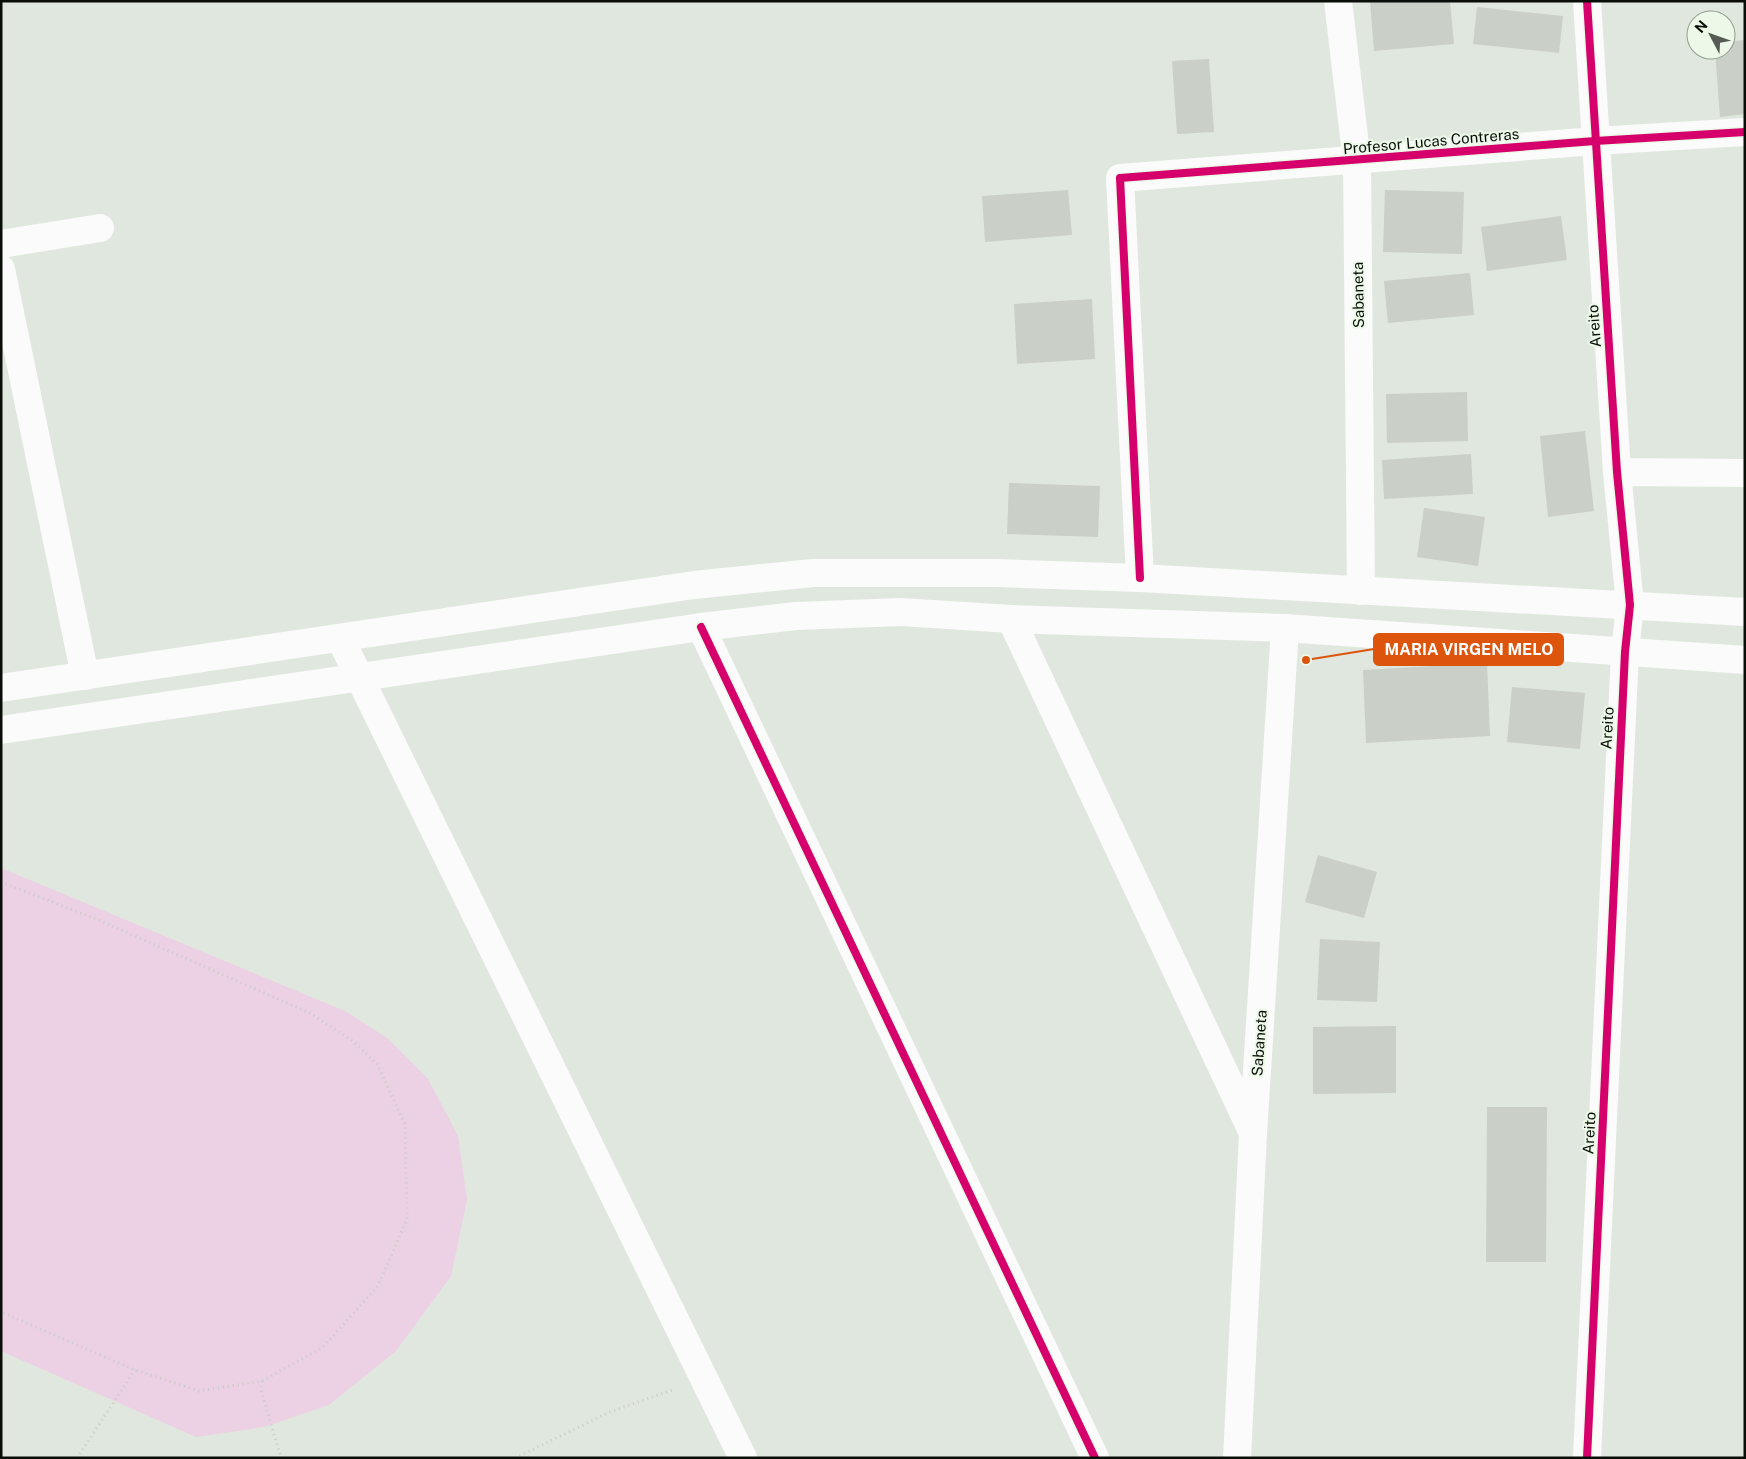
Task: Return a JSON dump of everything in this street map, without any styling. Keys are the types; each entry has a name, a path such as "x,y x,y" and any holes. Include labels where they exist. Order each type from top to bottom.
{"street":[{"name":"Sabaneta","path":"1338,1 1357,162 1361,591"},
{"name":"Areito","path":"1587,1 1617,472 1630,606 1625,652 1587,1458"},
{"name":"Profesor Lucas Contreras","path":"1140,578 1120,178 1357,162 1595,141 1745,132"},
{"path":"1,244 100,228"},
{"path":"1,269 85,676"},
{"path":"1617,472 1745,473"},
{"path":"1,688 694,584 813,573 998,573 1140,578 1745,612"},
{"path":"1,730 701,628 796,616 892,613 1285,628 1745,660"},
{"path":"1011,619 1253,1134"},
{"path":"701,628 1095,1458"},
{"name":"Sabaneta","path":"1238,1458 1253,1134 1285,628"},
{"path":"340,638 743,1458"}],"path":[{"path":"1,882 96,919 310,1013 354,1042 377,1064 405,1124 407,1219 378,1286 323,1347 262,1381 198,1391 135,1370 1,1312"},
{"path":"77,1458 135,1370"},
{"path":"514,1458 610,1412 704,1378"},
{"path":"262,1381 261,1390 281,1458"}],"shaded area":[{"path":"1,868 345,1011 387,1038 428,1079 458,1136 467,1200 451,1276 396,1351 329,1405 264,1427 196,1437 1,1351"}],"building":[{"path":"1370,1 1450,1 1454,44 1374,51"},
{"path":"1477,7 1563,16 1559,53 1473,44"},
{"path":"1745,40 1745,114 1720,117 1716,60 1736,60 1736,41"},
{"path":"1209,59 1214,132 1177,134 1172,61"},
{"path":"1068,190 1072,235 985,242 982,196"},
{"path":"1385,190 1464,192 1462,254 1383,252"},
{"path":"1561,216 1567,260 1487,271 1481,227"},
{"path":"1470,273 1474,315 1388,323 1384,281"},
{"path":"1092,299 1095,359 1017,364 1014,304"},
{"path":"1467,392 1468,441 1387,443 1386,394"},
{"path":"1585,431 1594,511 1548,517 1540,436"},
{"path":"1471,454 1473,494 1384,499 1382,460"},
{"path":"1009,483 1100,486 1098,537 1007,534"},
{"path":"1424,508 1485,517 1478,566 1417,557"},
{"path":"1487,663 1490,736 1366,743 1363,670"},
{"path":"1512,687 1585,693 1580,749 1507,742"},
{"path":"1318,855 1377,872 1364,918 1305,902"},
{"path":"1320,939 1380,942 1377,1002 1317,1000"},
{"path":"1396,1026 1396,1093 1313,1094 1313,1027"},
{"path":"1487,1107 1547,1107 1546,1262 1486,1262"}],"cycle path":[{"path":"1587,1 1617,472 1630,605 1625,652 1587,1458"},
{"path":"1140,578 1120,178 1595,141 1745,132"},
{"path":"701,627 1095,1458"}],"place":[{"name":"MARIA VIRGEN MELO","path":"1306,660"}]}
